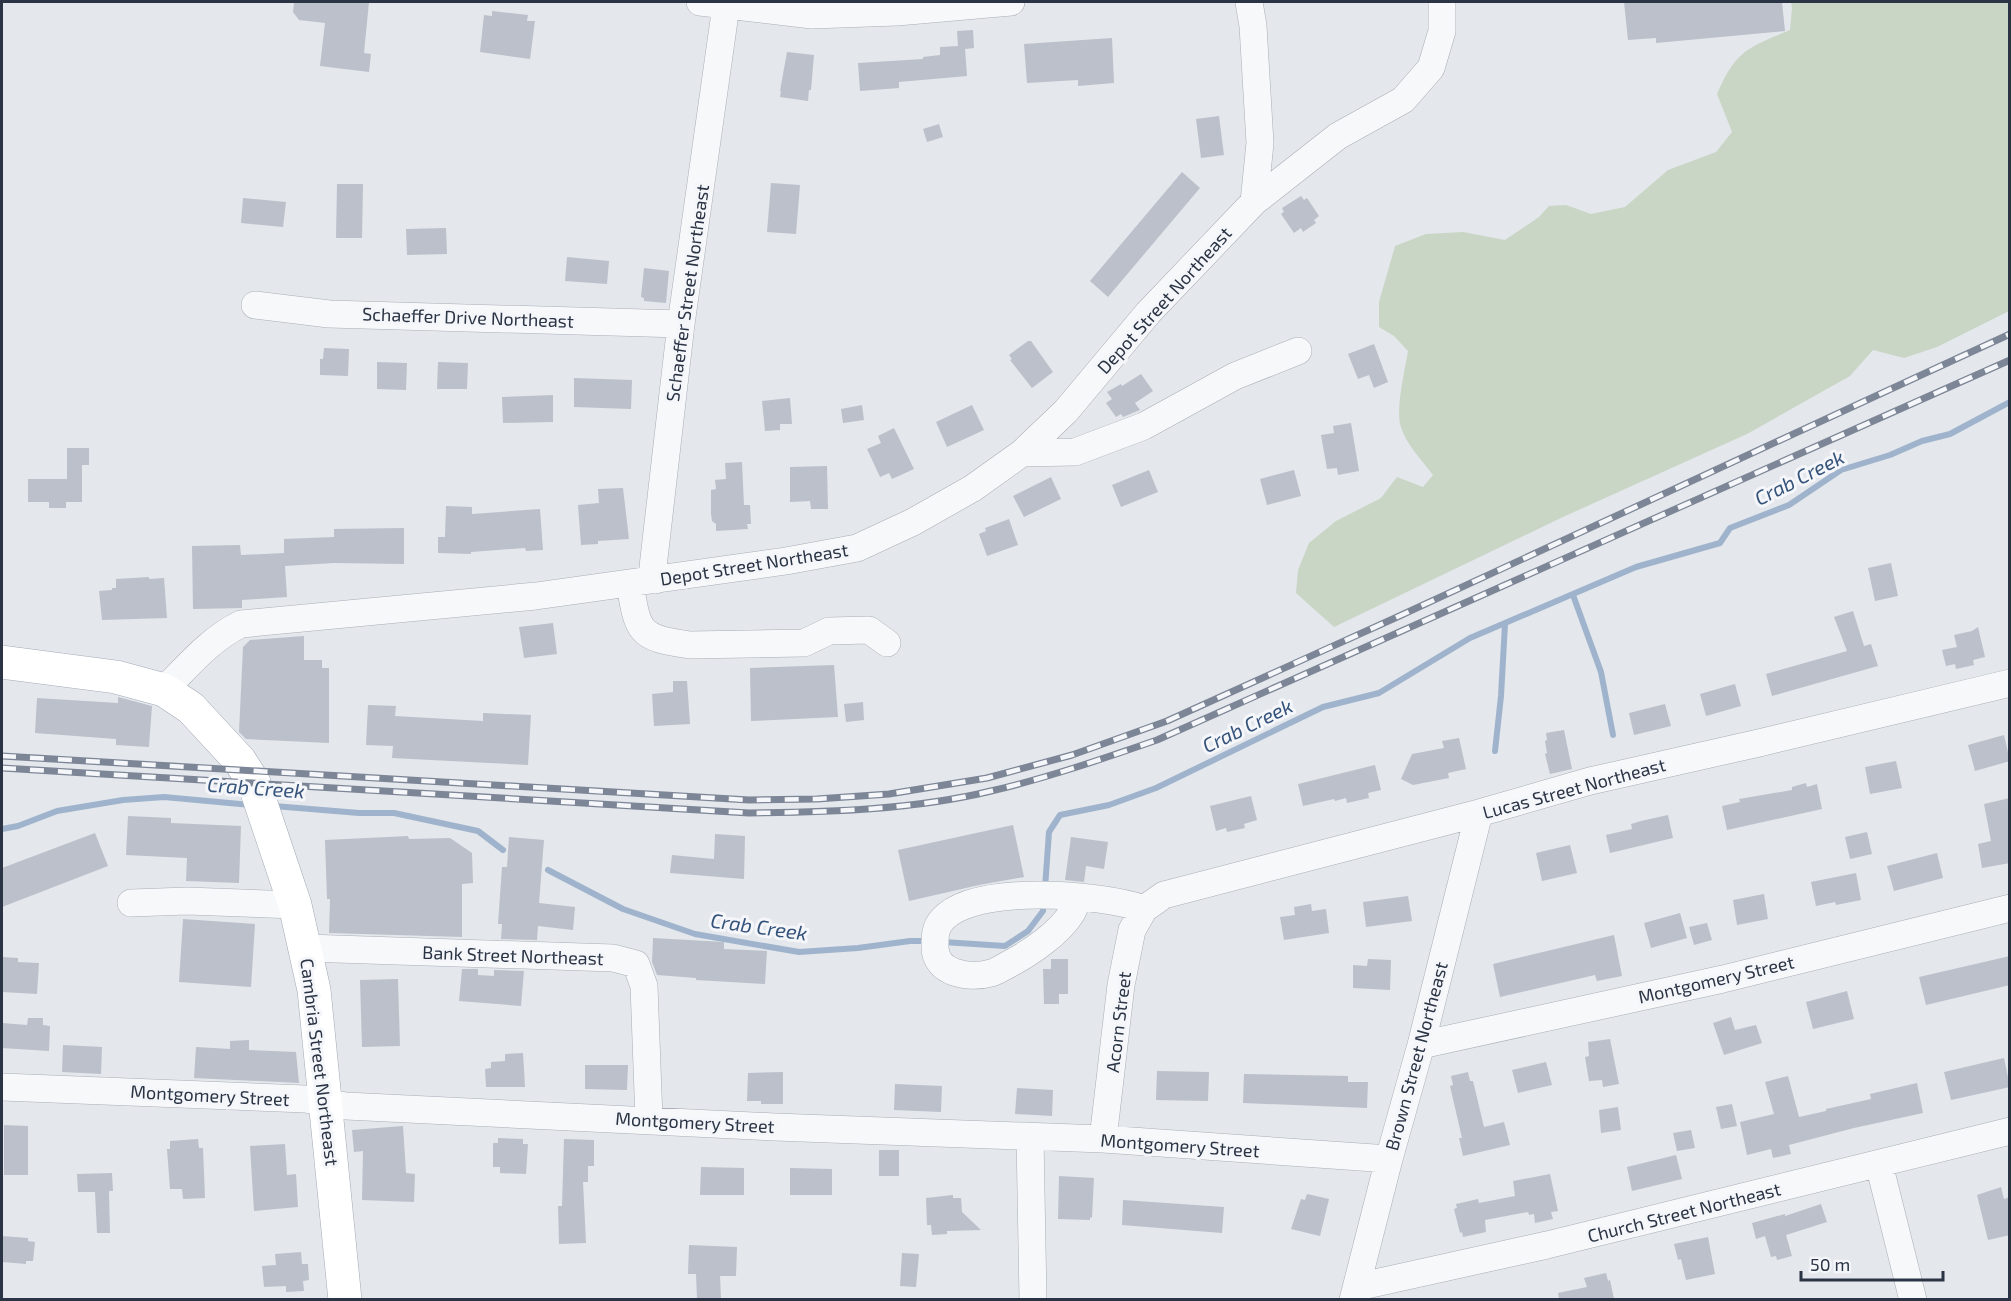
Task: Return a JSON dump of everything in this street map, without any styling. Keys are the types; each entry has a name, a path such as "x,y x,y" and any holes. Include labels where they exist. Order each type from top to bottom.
{"main road":[{"path":"2,662 116,677 164,690"},
{"name":"Cambria Street Northeast","path":"164,690 190,708 248,772 262,806 295,905 314,990 345,1299"}],"street":[{"path":"700,2 812,15 897,12 1011,2"},
{"path":"1249,2 1253,26 1260,143 1254,202"},
{"name":"Depot Street Northeast","path":"164,690 209,645 225,632 241,624 536,596 786,561 857,548 923,516 973,488 1022,453 1066,411 1148,313 1254,202 1338,136 1403,100 1431,68 1442,31 1442,2"},
{"name":"Schaeffer Street Northeast","path":"726,6 681,324 653,567 643,582 636,619 644,631 656,638 690,645 804,643 829,631 869,630 887,643"},
{"name":"Schaeffer Drive Northeast","path":"255,305 329,314 681,324"},
{"path":"1022,453 1075,452 1085,449 1144,426 1235,376 1298,351"},
{"name":"Lucas Street Northeast","path":"1144,909 1164,895 1479,813 1590,781 2010,683"},
{"name":"Brown Street Northeast","path":"1355,1293 1389,1159 1422,1045 1479,813"},
{"path":"1054,896 1071,914 1036,947 990,973 961,975 942,966 935,941 943,919 972,903 1000,897 1054,896 1101,898 1126,902 1144,909"},
{"path":"131,903 295,905"},
{"name":"Montgomery Street","path":"1422,1045 1723,979 2010,908"},
{"name":"Acorn Street","path":"1103,1139 1123,974 1132,930 1144,909"},
{"name":"Bank Street Northeast","path":"306,948 613,958 636,964 644,986 649,1120"},
{"name":"Montgomery Street","path":"2,1087 151,1092 305,1100 346,1106 775,1127 1103,1139 1389,1159"},
{"name":"Church Street Northeast","path":"1355,1293 2010,1131"},
{"path":"1030,1137 1033,1299"},
{"path":"1879,1164 1913,1299"}],"green space":[{"path":"1791,2 2009,2 2009,311 1937,347 1904,358 1873,350 1850,376 1747,434 1563,517 1334,627 1296,593 1298,570 1309,543 1336,521 1381,498 1397,477 1423,487 1433,475 1407,440 1399,420 1401,390 1408,351 1394,336 1379,327 1379,302 1395,246 1426,234 1463,232 1505,240 1539,217 1549,206 1566,205 1591,214 1625,207 1668,170 1716,152 1732,132 1717,94 1724,79 1744,52 1790,30"}],"building":[{"path":"294,2 369,2 364,53 371,54 369,72 320,66 325,23 299,20 293,12"},
{"path":"1624,2 1782,2 1785,31 1656,43 1656,38 1628,40"},
{"path":"492,11 528,15 527,21 535,21 530,59 480,52 484,15 492,16"},
{"path":"973,30 974,48 965,49 967,76 899,82 899,88 860,91 858,63 923,59 923,57 940,55 940,47 958,46 957,31"},
{"path":"1112,38 1114,83 1078,86 1078,80 1027,83 1024,44"},
{"path":"787,52 814,55 808,101 780,97"},
{"path":"1219,116 1224,155 1201,158 1196,119"},
{"path":"939,124 943,137 927,142 923,129"},
{"path":"1182,172 1200,188 1108,297 1090,281"},
{"path":"771,183 800,185 796,234 767,232"},
{"path":"337,184 363,184 362,238 336,238"},
{"path":"1301,196 1304,200 1307,198 1319,216 1314,220 1316,223 1303,232 1301,228 1294,233 1281,214 1284,212 1282,208"},
{"path":"243,198 286,202 283,227 241,223"},
{"path":"446,228 447,254 407,255 406,229"},
{"path":"567,257 609,261 607,284 565,281"},
{"path":"644,268 669,271 666,303 644,301 641,297"},
{"path":"1031,341 1053,372 1032,388 1010,360 1012,359 1009,355"},
{"path":"1374,344 1388,382 1374,388 1369,375 1358,379 1348,354"},
{"path":"324,348 349,349 348,376 320,375 320,359 323,359"},
{"path":"377,362 407,363 406,390 377,389"},
{"path":"438,362 468,363 467,389 437,389"},
{"path":"1141,374 1153,391 1135,403 1140,410 1123,417 1121,414 1116,417 1106,403 1112,399 1107,392"},
{"path":"574,378 632,380 631,409 574,407"},
{"path":"553,395 553,422 503,423 502,397"},
{"path":"790,398 792,424 780,424 780,430 765,431 762,401"},
{"path":"862,405 864,420 843,423 841,409"},
{"path":"972,405 984,430 947,447 936,422"},
{"path":"1351,423 1359,471 1338,475 1337,468 1327,469 1321,435 1334,433 1333,426"},
{"path":"894,428 914,469 892,479 889,473 880,477 867,449 881,443 878,436"},
{"path":"67,448 89,448 89,465 82,465 82,502 66,502 66,508 49,508 49,502 28,502 28,479 67,479"},
{"path":"742,462 744,505 750,505 751,524 747,524 748,529 716,531 716,524 712,521 711,514 711,490 716,489 715,480 726,479 725,463"},
{"path":"827,466 828,509 811,509 810,501 790,502 790,467"},
{"path":"1149,470 1158,492 1121,507 1112,485"},
{"path":"1294,470 1301,496 1267,505 1260,479"},
{"path":"1051,477 1061,499 1024,517 1013,496"},
{"path":"623,488 629,539 598,541 598,544 581,545 578,505 599,503 598,489"},
{"path":"446,506 472,507 472,514 540,509 543,550 526,551 525,548 471,552 471,554 438,553 438,537 445,537"},
{"path":"1009,519 1018,545 987,556 979,534 986,531 985,528"},
{"path":"404,528 404,564 334,563 285,566 287,597 242,600 242,608 193,609 192,546 240,545 241,555 284,553 284,539 334,537 334,529"},
{"path":"1891,563 1898,596 1875,601 1868,568"},
{"path":"149,577 149,579 164,578 167,618 102,620 99,591 116,588 116,579"},
{"path":"1853,611 1864,646 1871,644 1878,666 1772,696 1766,674 1847,651 1834,617"},
{"path":"553,623 557,654 524,658 519,627"},
{"path":"1978,627 1985,657 1973,660 1974,665 1956,669 1955,664 1946,666 1942,650 1957,647 1954,635 1972,631"},
{"path":"304,636 304,660 322,660 322,668 329,668 329,743 246,739 239,732 243,647 250,640"},
{"path":"834,665 838,717 751,721 750,668"},
{"path":"673,681 687,681 690,724 654,726 652,694 673,692"},
{"path":"1735,684 1741,706 1706,716 1700,694"},
{"path":"118,697 152,706 149,747 116,745 116,739 35,733 37,698 118,703"},
{"path":"863,702 864,720 846,722 844,704"},
{"path":"1665,704 1671,726 1634,735 1629,713"},
{"path":"368,705 396,706 395,716 483,721 483,713 531,715 528,765 392,758 393,746 366,745"},
{"path":"1564,730 1572,769 1550,774 1545,754 1547,753 1546,733"},
{"path":"2004,735 2010,761 1975,771 1968,745"},
{"path":"1459,738 1466,769 1448,773 1449,778 1413,785 1401,779 1412,754 1444,748 1442,741"},
{"path":"1896,761 1902,788 1870,794 1865,767"},
{"path":"1375,765 1381,790 1368,793 1369,798 1347,803 1346,798 1335,801 1334,799 1303,806 1298,784"},
{"path":"1806,783 1807,787 1817,784 1822,809 1727,830 1722,806 1740,802 1739,799 1792,790 1792,787"},
{"path":"1251,796 1257,820 1244,824 1245,828 1227,832 1226,828 1216,831 1210,806"},
{"path":"2010,798 2010,863 1982,868 1978,844 1991,841 1984,804"},
{"path":"1668,815 1673,838 1610,853 1606,835 1632,829 1631,824"},
{"path":"128,816 171,818 171,823 241,826 239,883 186,881 187,858 126,855"},
{"path":"1013,825 1024,877 909,901 898,850"},
{"path":"1867,832 1872,854 1850,859 1845,837"},
{"path":"95,833 108,866 2,907 2,868"},
{"path":"715,834 745,836 744,879 670,873 672,855 714,859"},
{"path":"408,836 409,839 450,838 472,853 473,883 462,884 462,937 329,933 330,899 327,899 325,840"},
{"path":"509,837 544,840 539,903 575,907 573,930 538,926 537,940 501,939 502,924 498,924 502,867 507,867"},
{"path":"1071,837 1108,842 1104,869 1086,866 1084,882 1065,880"},
{"path":"1570,845 1577,873 1542,881 1536,853"},
{"path":"1937,853 1943,878 1894,891 1887,866"},
{"path":"1856,873 1861,900 1816,906 1811,882"},
{"path":"1764,894 1768,919 1737,925 1733,900"},
{"path":"1408,896 1412,921 1366,927 1363,902"},
{"path":"1311,904 1312,911 1326,909 1329,933 1284,940 1280,917 1295,915 1294,907"},
{"path":"1680,913 1687,938 1651,948 1644,923"},
{"path":"183,919 255,924 251,987 179,982"},
{"path":"1707,923 1712,940 1694,945 1689,927"},
{"path":"1614,935 1622,976 1597,981 1595,975 1500,997 1493,964"},
{"path":"653,938 724,942 724,949 767,951 765,984 657,975 652,962"},
{"path":"2010,956 2010,985 1926,1005 1919,977"},
{"path":"3,957 18,958 18,962 39,963 37,994 2,992"},
{"path":"1051,959 1068,959 1068,994 1059,994 1059,1004 1044,1004 1043,969 1051,969"},
{"path":"1368,959 1391,960 1390,990 1353,988 1353,965 1367,966"},
{"path":"462,969 478,969 478,975 494,976 494,970 524,971 521,1006 459,1001"},
{"path":"398,979 400,1046 362,1047 360,980"},
{"path":"1847,991 1854,1019 1813,1029 1806,1002"},
{"path":"1731,1017 1735,1030 1756,1025 1762,1043 1724,1055 1713,1023"},
{"path":"28,1018 43,1018 43,1025 50,1026 49,1051 2,1048 2,1023 27,1025"},
{"path":"1610,1039 1619,1084 1603,1087 1602,1080 1589,1081 1585,1057 1589,1056 1588,1042"},
{"path":"249,1040 249,1050 296,1052 299,1083 194,1078 196,1047 230,1049 230,1041"},
{"path":"63,1045 102,1047 101,1074 62,1072"},
{"path":"523,1053 525,1087 486,1087 485,1069 491,1068 491,1062 505,1061 505,1054"},
{"path":"2004,1058 2010,1087 1951,1100 1944,1072"},
{"path":"1546,1062 1552,1085 1518,1093 1512,1070"},
{"path":"585,1065 628,1065 627,1090 585,1089"},
{"path":"1157,1071 1209,1072 1208,1101 1156,1100"},
{"path":"783,1072 783,1104 761,1104 761,1101 747,1101 748,1073"},
{"path":"1468,1072 1470,1081 1473,1081 1484,1127 1504,1122 1510,1145 1463,1156 1459,1138 1462,1138 1450,1086 1453,1085 1451,1076"},
{"path":"1244,1074 1348,1076 1348,1082 1368,1082 1367,1108 1243,1103"},
{"path":"1788,1076 1799,1117 1871,1099 1870,1094 1917,1083 1923,1113 1789,1145 1791,1154 1773,1158 1771,1149 1747,1155 1740,1122 1774,1114 1765,1082"},
{"path":"895,1084 942,1086 941,1112 894,1110"},
{"path":"1017,1088 1053,1090 1052,1116 1015,1114"},
{"path":"1732,1104 1737,1126 1721,1129 1716,1107"},
{"path":"1618,1107 1621,1130 1601,1133 1599,1110"},
{"path":"4,1125 28,1126 28,1175 4,1175"},
{"path":"403,1126 406,1173 415,1174 414,1202 362,1200 363,1151 354,1152 352,1130"},
{"path":"1691,1130 1695,1148 1677,1151 1673,1133"},
{"path":"498,1138 523,1139 523,1144 528,1144 526,1174 500,1173 500,1167 493,1167 493,1143 498,1143"},
{"path":"198,1139 199,1148 203,1148 205,1198 183,1199 182,1189 170,1189 167,1149 170,1149 170,1141"},
{"path":"564,1139 594,1140 594,1166 588,1166 588,1182 583,1182 586,1243 559,1244 558,1206 562,1206"},
{"path":"285,1144 287,1175 296,1174 298,1207 254,1211 250,1146"},
{"path":"879,1150 899,1150 899,1176 879,1176"},
{"path":"1676,1155 1682,1179 1632,1191 1627,1167"},
{"path":"701,1167 744,1168 744,1195 700,1195"},
{"path":"790,1168 832,1169 832,1195 790,1195"},
{"path":"112,1173 113,1191 109,1191 110,1233 97,1233 95,1192 78,1192 77,1174"},
{"path":"1550,1174 1558,1211 1551,1212 1553,1219 1535,1223 1534,1214 1529,1215 1528,1212 1485,1220 1486,1232 1463,1237 1462,1232 1460,1233 1454,1209 1457,1208 1456,1204 1478,1199 1479,1203 1515,1196 1513,1181"},
{"path":"1059,1176 1094,1178 1092,1218 1090,1217 1090,1220 1058,1219"},
{"path":"2001,1187 2004,1199 2010,1197 2010,1235 1988,1240 1977,1195"},
{"path":"1307,1194 1329,1199 1320,1236 1291,1229 1301,1199 1305,1200"},
{"path":"953,1195 953,1198 961,1198 962,1212 981,1230 947,1231 947,1234 932,1235 931,1225 927,1225 926,1198"},
{"path":"1123,1200 1224,1207 1222,1233 1122,1225"},
{"path":"1821,1204 1827,1222 1786,1235 1792,1256 1777,1260 1776,1256 1771,1257 1765,1236 1756,1239 1752,1223 1785,1214 1785,1216"},
{"path":"2,1236 28,1238 28,1241 35,1242 33,1261 26,1261 26,1264 2,1262"},
{"path":"1708,1237 1715,1274 1686,1280 1681,1259 1678,1260 1674,1244"},
{"path":"689,1245 737,1247 736,1276 720,1276 721,1299 697,1299 696,1274 688,1274"},
{"path":"301,1252 302,1264 308,1264 309,1280 303,1281 304,1291 286,1292 286,1286 264,1287 262,1266 276,1265 275,1254"},
{"path":"902,1253 919,1254 916,1287 900,1286"},
{"path":"1606,1273 1614,1299 1559,1299 1558,1293 1587,1287 1584,1278"}],"waterway":[{"name":"Crab Creek","path":"1045,888 1049,832 1060,815 1109,805 1156,788 1323,707 1379,693 1470,638 1636,567 1720,543 1730,528 1789,505 1841,470 1890,455 1922,441 1950,434 2010,402"},
{"path":"1573,595 1601,672 1613,735"},
{"path":"1495,751 1505,624"},
{"name":"Crab Creek","path":"2,829 18,826 57,811 123,800 164,797 251,805"},
{"name":"Crab Creek","path":"274,806 359,813 394,813 478,831 503,850"},
{"name":"Crab Creek","path":"548,870 623,909 695,934 799,952 930,941"},
{"name":"Crab Creek","path":"943,942 1005,946 1028,931 1043,911 1044,901"}],"railway":[{"path":"2,756 749,800 817,799 889,794 987,778 1072,755 1167,721 2010,334"},
{"path":"2,768 749,813 871,809 961,797 1054,774 1157,740 2010,360"}]}
